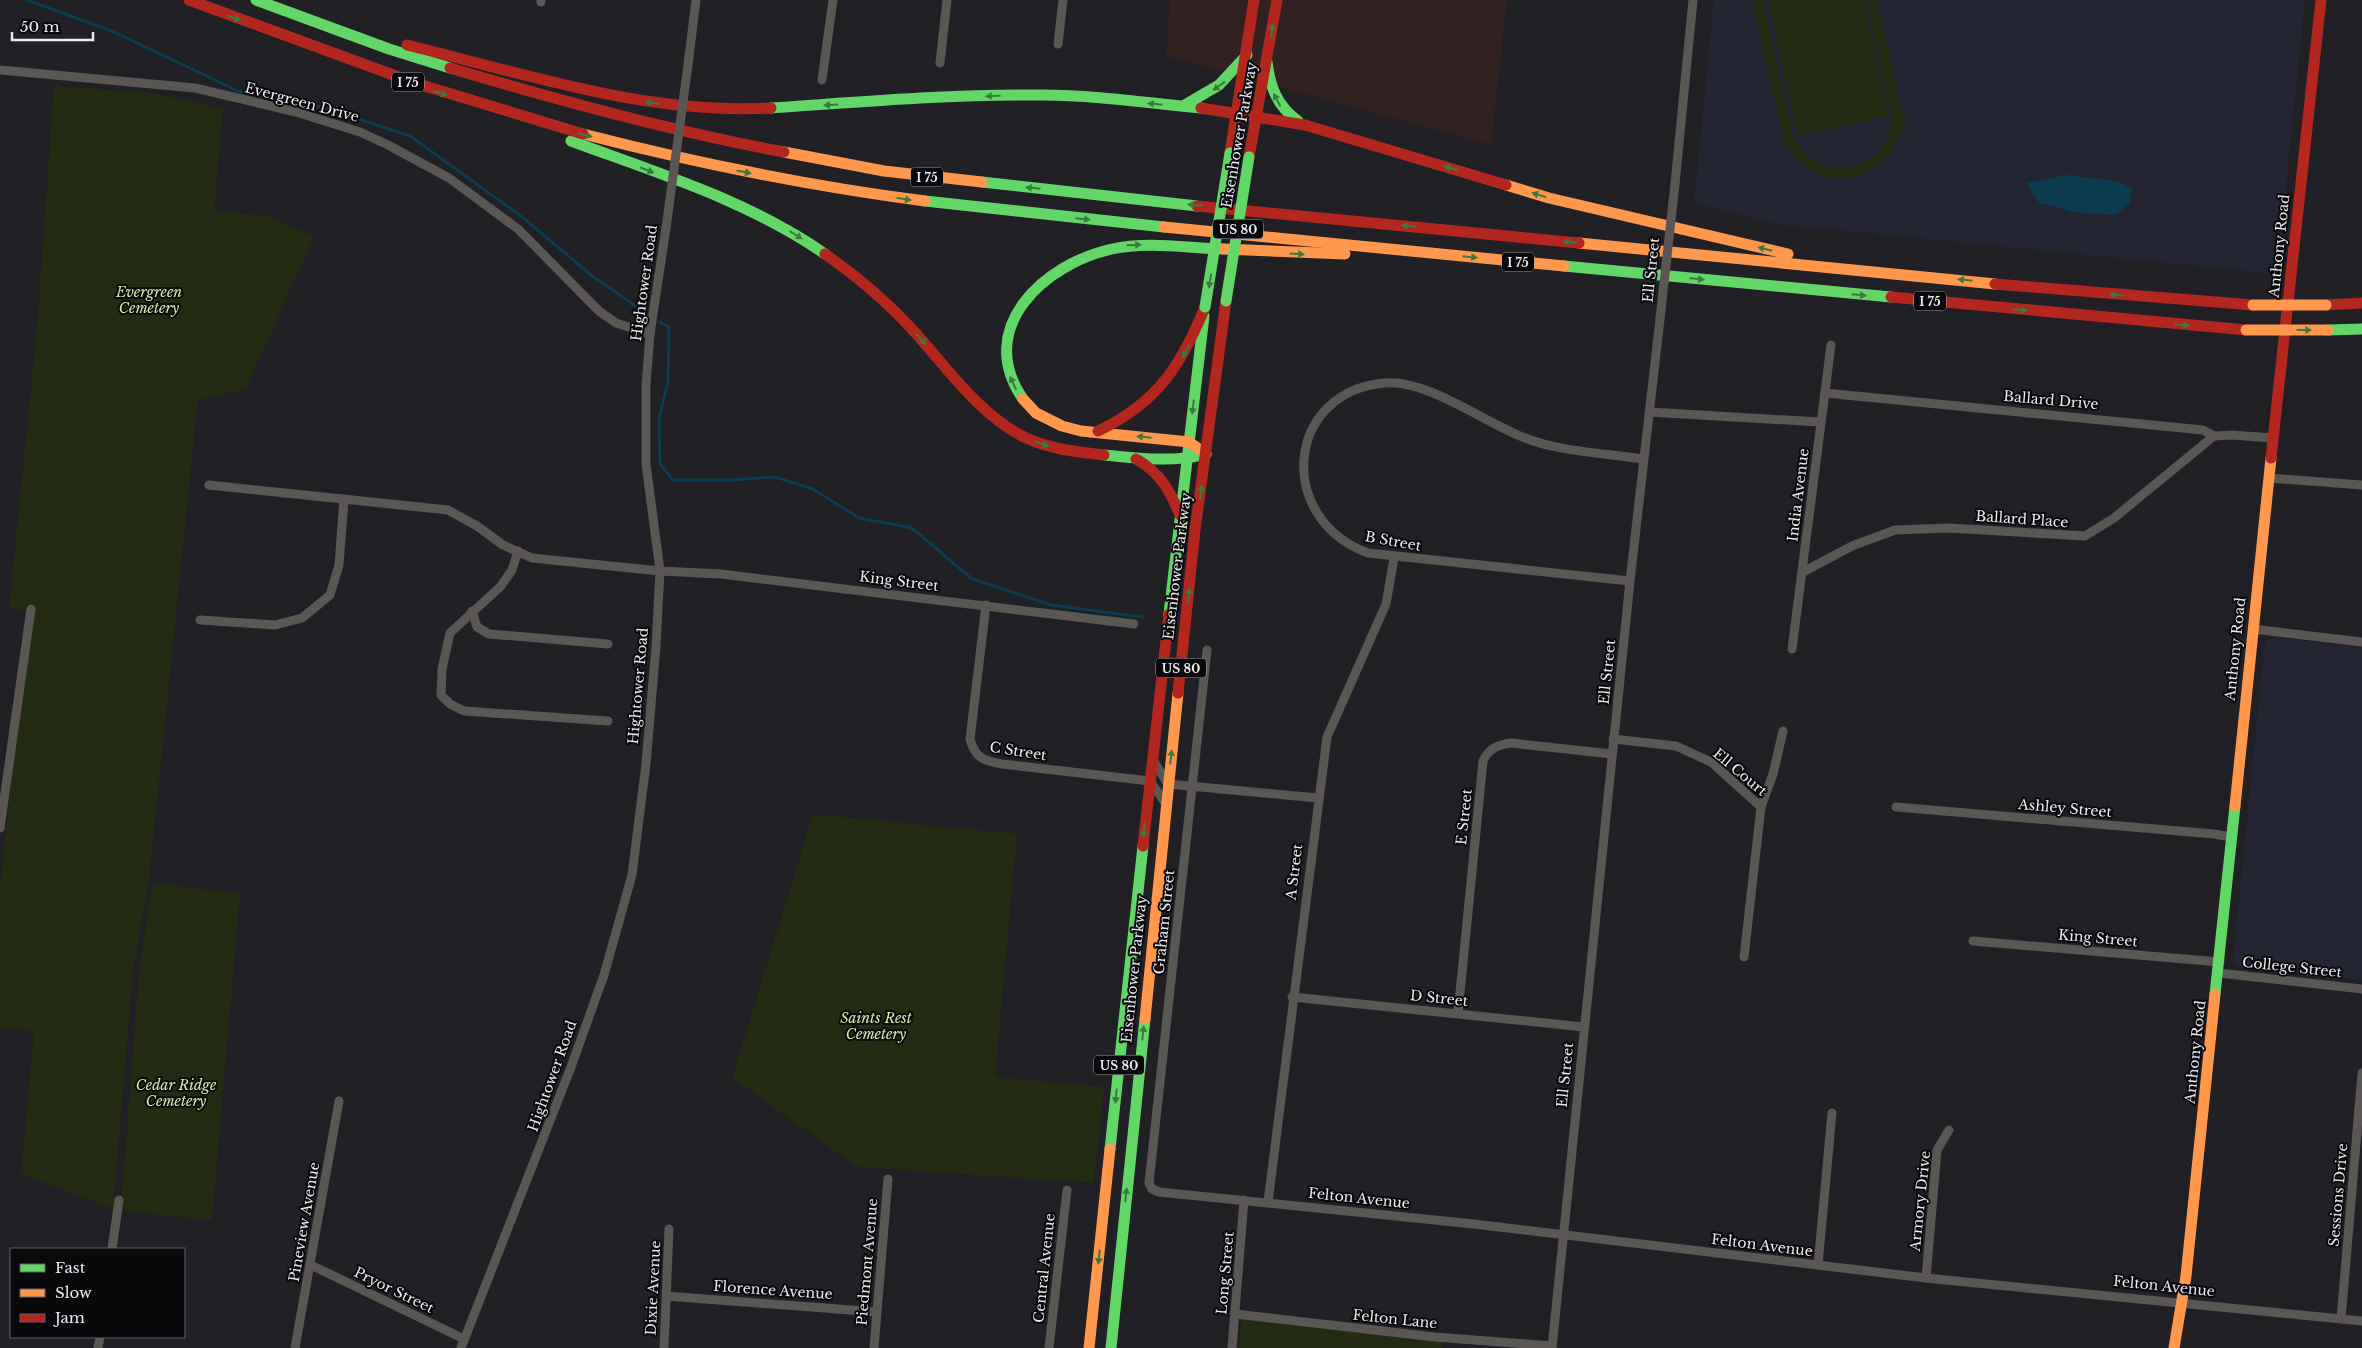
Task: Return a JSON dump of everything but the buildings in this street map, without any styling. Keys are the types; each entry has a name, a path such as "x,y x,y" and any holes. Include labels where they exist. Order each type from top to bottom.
{"main road":[{"name":"I 75","path":"189,0 328,55 488,108 599,138 812,185 917,201 1422,253 2246,330 2362,329"},
{"name":"I 75","path":"256,0 462,73 615,116 717,140 884,170 1160,202 2172,300 2253,305 2362,303"},
{"name":"Eisenhower Parkway","path":"1089,1348 1180,515 1206,307 1238,113 1254,0"},
{"name":"Eisenhower Parkway","path":"1111,1348 1168,784 1196,530 1226,302 1277,0"},
{"name":"Anthony Road","path":"2174,1348 2182,1302 2220,968 2252,629 2321,0"},
{"path":"325,26 618,97 695,108 748,109 954,97 1042,95 1088,97 1238,113 1305,125 1549,198 1846,268"},
{"path":"1182,106 1200,99 1227,80 1247,55"},
{"path":"1267,62 1271,88 1278,103 1288,114 1305,125"},
{"path":"488,108 711,195 773,222 814,247 865,284 895,312 987,410 1010,429 1039,443 1057,448 1131,457 1187,460 1206,454"},
{"path":"1206,454 1189,442 1066,428 1041,416 1020,395 1008,368 1007,336 1018,309 1047,278 1069,263 1096,251 1139,245 1310,254 1422,253"},
{"path":"1095,432 1132,414 1159,391 1181,360 1206,307"},
{"path":"1131,457 1153,468 1161,476 1167,484 1180,515"}],"street":[{"name":"Hightower Road","path":"463,1344 568,1075 604,975 624,910 639,834 656,646 660,571 646,455 646,385 650,334 696,0"},
{"path":"822,80 833,0"},
{"path":"940,63 947,0"},
{"path":"1058,44 1063,0"},
{"name":"Ell Street","path":"1552,1347 1630,581 1694,0"},
{"name":"Evergreen Drive","path":"0,70 195,88 296,112 360,132 388,144 455,182 524,234 599,311 616,323 650,334"},
{"name":"India Avenue","path":"1792,649 1831,345"},
{"name":"B Street","path":"1630,581 1394,558 1368,553 1352,547 1324,525 1313,508 1305,490 1303,469 1307,442 1314,427 1326,411 1349,391 1369,385 1396,383 1438,395 1487,421 1532,440 1576,450 1644,459"},
{"name":"Ballard Drive","path":"1825,392 2203,430 2214,436 2273,438"},
{"path":"1649,412 1820,422"},
{"name":"Ballard Place","path":"1803,572 1852,546 1895,530 1949,528 2085,536 2114,518 2214,436"},
{"path":"2269,478 2362,485"},
{"name":"King Street","path":"209,485 448,510 518,552 532,558 660,571 721,574 1134,624"},
{"path":"200,620 275,625 302,618 330,595 339,565 344,499"},
{"path":"518,552 512,570 501,586 472,611 450,634 442,669 441,695 450,704 464,711 608,721"},
{"name":"A Street","path":"1268,1202 1317,798 1327,737 1386,604 1394,558"},
{"name":"C Street","path":"986,605 970,739 972,749 977,756 983,761 1002,764 1150,781"},
{"path":"0,828 31,609"},
{"path":"472,611 477,627 489,634 608,644"},
{"path":"2252,629 2362,642"},
{"name":"Graham Street","path":"1159,1192 1152,1189 1149,1183 1207,650"},
{"name":"Ell Court","path":"1744,957 1761,807 1773,774 1783,731"},
{"name":"Ell Court","path":"1614,739 1676,746 1711,762 1761,807"},
{"name":"E Street","path":"1458,1013 1483,761 1486,753 1496,746 1510,743 1612,754"},
{"path":"1152,758 1168,784 1317,798"},
{"path":"1150,781 1166,805"},
{"name":"Ashley Street","path":"1896,807 2231,837"},
{"name":"King Street","path":"1973,941 2220,968"},
{"name":"College Street","path":"2220,968 2362,989"},
{"name":"D Street","path":"1292,997 1584,1026"},
{"name":"Sessions Drive","path":"2341,1319 2362,1073"},
{"name":"Pineview Avenue","path":"295,1348 339,1101"},
{"path":"1818,1265 1832,1114"},
{"name":"Armory Drive","path":"1926,1278 1936,1150 1949,1130"},
{"name":"Piedmont Avenue","path":"874,1348 888,1179"},
{"name":"Central Avenue","path":"1049,1348 1067,1190"},
{"name":"Felton Avenue","path":"1159,1192 1474,1224 1926,1278 2362,1321"},
{"path":"112,1248 119,1200"},
{"name":"Long Street","path":"1232,1348 1244,1200"},
{"name":"Dixie Avenue","path":"664,1348 669,1229"},
{"name":"Pryor Street","path":"311,1265 463,1344"},
{"name":"Florence Avenue","path":"666,1296 877,1312"},
{"name":"Felton Lane","path":"1235,1314 1435,1337 1552,1347"}],"shaded area":[{"path":"1170,0 1507,0 1491,145 1166,56"},
{"path":"1714,0 2305,0 2277,274 1776,224 1694,203"},
{"path":"2276,637 2362,647 2362,980 2240,966 2233,960 2264,649 2266,640"}],"green space":[{"path":"1752,0 1763,0 1793,135 1804,152 1819,163 1835,167 1852,166 1868,160 1880,149 1889,133 1891,113 1866,0 1877,0 1907,131 1900,133 1891,152 1878,166 1863,175 1846,178 1829,177 1812,171 1797,159 1785,142"},
{"path":"1768,0 1864,0 1889,116 1798,136"},
{"name":"Evergreen Cemetery","path":"54,86 150,93 223,108 214,211 266,216 314,236 246,389 198,400 149,880 133,970 113,1209 21,1174 34,1031 0,1028 0,888 12,773 34,612 9,608 36,340"},
{"name":"Saints Rest Cemetery","path":"813,814 1017,834 995,1077 1104,1087 1094,1183 858,1167 732,1078"},
{"name":"Cedar Ridge Cemetery","path":"152,883 240,893 212,1220 121,1211 139,973"},
{"path":"1242,1315 1443,1338 1442,1348 1239,1348"}],"water":[{"path":"2066,175 2116,181 2132,188 2130,202 2116,215 2071,212 2055,206 2040,204 2026,183"}],"waterway":[{"path":"27,0 114,32 238,91 325,108 410,136 521,216 591,275 644,312"},
{"path":"660,322 669,327 668,381 659,419 660,464 673,480 730,480 775,477 813,489 859,518 912,528 972,579 1051,605 1143,617"}],"traffic: fast":[{"path":"256,0 389,49 450,68"},
{"path":"1183,106 1219,85 1247,55"},
{"path":"1267,62 1270,80 1276,95 1285,109 1298,121"},
{"path":"771,108 940,97 1008,95 1062,95 1201,108"},
{"path":"571,141 670,177 734,203 796,235 825,254"},
{"path":"1205,307 1230,153"},
{"path":"1226,301 1249,157"},
{"path":"982,182 1197,206"},
{"path":"925,201 1164,227"},
{"path":"1023,399 1010,373 1007,348 1012,324 1024,303 1041,284 1063,269 1087,257 1112,249 1139,245 1223,249"},
{"path":"1564,266 1891,297"},
{"path":"1169,614 1204,316"},
{"path":"2328,330 2362,329"},
{"path":"1104,455 1168,459 1206,454"},
{"path":"2215,994 2235,806"},
{"path":"1110,1149 1143,846"},
{"path":"1111,1348 1145,1019"}],"traffic: slow":[{"path":"583,134 753,173 925,201"},
{"path":"784,152 884,171 982,182"},
{"path":"1506,185 1549,198 1788,254"},
{"path":"1164,227 1564,266"},
{"path":"1579,243 1995,284"},
{"path":"1223,249 1345,254"},
{"path":"2253,305 2326,305"},
{"path":"2246,330 2328,330"},
{"path":"1023,399 1036,413 1062,426 1081,431 1189,442 1206,454"},
{"path":"2235,806 2271,458"},
{"path":"1145,1019 1178,693"},
{"path":"2174,1348 2186,1276 2215,994"},
{"path":"1089,1348 1110,1149"}],"traffic: jam":[{"path":"189,0 415,83 583,134"},
{"path":"1230,153 1254,0"},
{"path":"1249,157 1277,0"},
{"path":"2271,458 2321,0"},
{"path":"407,45 542,80 633,99 679,105 771,108"},
{"path":"450,68 533,92 699,135 784,152"},
{"path":"1201,108 1305,125 1506,185"},
{"path":"1197,206 1579,243"},
{"path":"825,254 890,306 977,402 1008,428 1026,438 1045,445 1104,455"},
{"path":"1995,284 2253,305"},
{"path":"1891,297 2246,330"},
{"path":"1178,693 1195,530 1226,301"},
{"path":"2326,305 2362,303"},
{"path":"1098,431 1136,408 1165,381 1186,347 1205,307"},
{"path":"1136,459 1158,476 1180,515"},
{"path":"1143,846 1169,614"}]}
